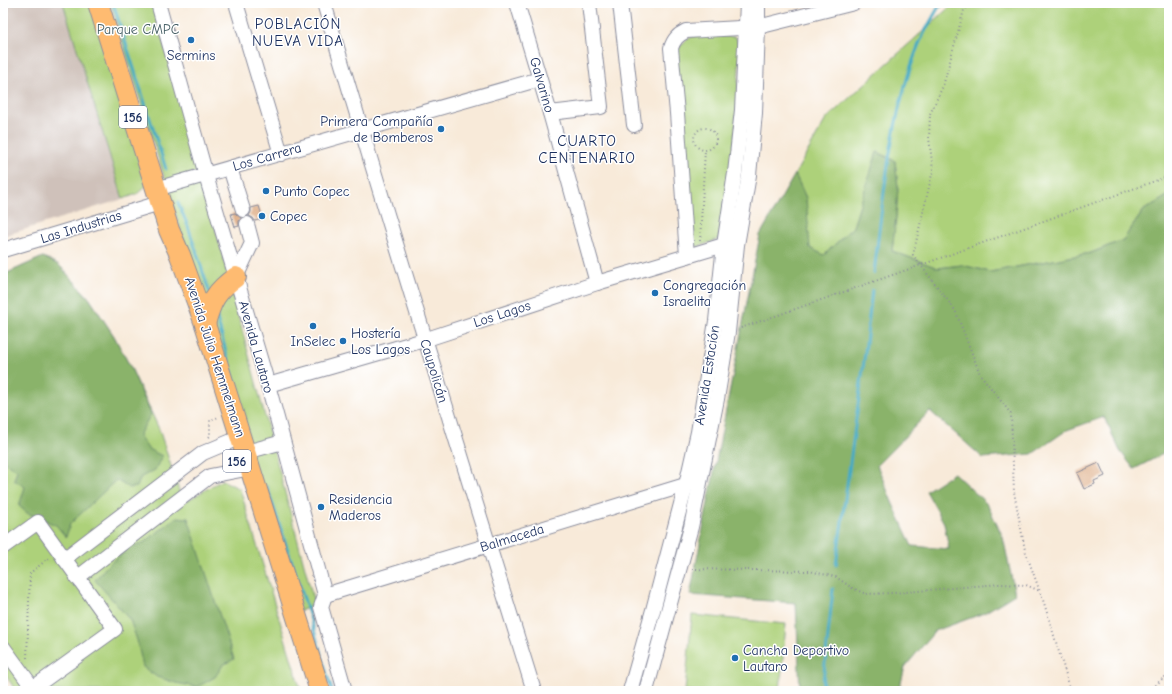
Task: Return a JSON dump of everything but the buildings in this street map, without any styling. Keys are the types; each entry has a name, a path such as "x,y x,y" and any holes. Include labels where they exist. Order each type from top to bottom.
{"highway":[{"name":"Avenida Julio Hemmelmann","path":"98,3 169,230 206,324 307,691"},
{"name":"Avenida Julio Hemmelmann","path":"169,230 172,258 242,454 320,691"},
{"path":"206,324 210,306 215,296 225,285 236,277"}],"street":[{"name":"Avenida Lautaro","path":"158,3 206,175 268,385 325,595 321,607 345,691"},
{"path":"236,3 280,154"},
{"name":"Caupolicán","path":"324,3 424,340 534,691"},
{"name":"Galvarino","path":"517,3 550,113 597,283"},
{"path":"525,3 526,30"},
{"path":"550,113 601,107 589,3"},
{"path":"620,3 634,126"},
{"name":"Avenida Estación","path":"630,691 686,485 698,432 730,245 748,175 755,113 752,27 747,3"},
{"name":"Avenida Estación","path":"752,27 758,3"},
{"path":"693,254 671,48 676,37 686,31 752,27 854,3"},
{"name":"Los Carrera","path":"158,196 206,175 540,79"},
{"path":"230,168 252,243 236,277"},
{"name":"Las Industrias","path":"3,250 158,196"},
{"name":"Avenida Estación","path":"646,691 691,527 717,400 728,332 730,245"},
{"name":"Los Lagos","path":"268,385 424,340 597,283 693,254 730,245"},
{"path":"64,559 203,453 242,454 283,442"},
{"path":"77,578 210,476 242,454"},
{"name":"Balmaceda","path":"325,595 700,481"},
{"path":"3,547 38,522 115,629 31,690 3,647"},
{"path":"665,566 680,569"}],"path":[{"path":"973,3 964,10 943,86 930,114 929,138 933,170 913,255 955,310 980,374 1011,414 1014,492 1025,550 1040,591 1071,691"},
{"path":"704,128 714,132 716,139 714,146 705,150 698,147 695,141 696,134 704,128"},
{"path":"693,254 705,150"},
{"path":"728,332 921,266 1169,176"},
{"path":"680,569 809,571 836,577 852,588 866,594 999,584 1026,585 1040,591"},
{"path":"1150,691 1163,678 1169,675"}],"shaded area":[{"path":"3,3 63,3 123,199 3,236"}],"green space":[{"path":"63,3 91,3 147,185 137,194 123,199"},
{"name":"Parque CMPC","path":"110,3 152,3 206,193 315,606 299,611"},
{"path":"954,3 1169,3 1169,195 1144,210 1123,240 1091,253 990,272 962,265 938,268 892,251 898,187 895,161 878,152 853,227 824,255 809,248 806,198 795,174 826,119"},
{"path":"701,34 736,37 740,49 735,138 719,239 689,250 676,54 680,46 686,41"},
{"path":"877,152 895,161 898,187 892,251 938,268 962,265 990,272 1091,253 1123,240 1144,210 1169,195 1169,451 1134,469 1120,451 1104,417 1067,430 1032,454 983,458 930,411 877,465 912,546 949,549 944,523 926,491 954,473 987,504 1003,537 1015,594 984,613 935,631 905,667 899,691 800,691 796,603 690,595 760,235 795,174 806,198 810,248 824,255 853,227"},
{"path":"43,257 59,265 89,298 114,336 131,368 159,429 183,503 222,480 240,489 301,691 16,691 3,671 3,275"},
{"path":"43,257 59,265 89,298 114,336 131,368 151,414 139,435 148,449 162,456 155,470 141,477 137,487 129,488 116,480 70,524 66,537 56,525 27,513 19,506 25,487 14,480 17,470 6,463 3,464 3,275"},
{"path":"177,517 188,518 234,659 223,665 215,677 197,687 176,683 157,677 143,667 137,640 130,620 95,580 106,567 128,548 145,542"},
{"name":"Cancha Deportivo Lautaro","path":"692,615 786,624 780,691 685,691"}],"waterway":[{"path":"113,3 166,169"},
{"path":"874,273 889,160 900,104 919,44 938,8 943,3"},
{"path":"178,203 188,226 209,291"},
{"path":"836,565 864,361 872,290"},
{"path":"216,315 238,396"},
{"path":"267,487 311,620 332,691"},
{"path":"822,691 833,589"}],"place":[{"name":"Sermins","path":"191,40"},
{"name":"Primera Compañía de Bomberos","path":"441,129"},
{"name":"Punto Copec","path":"266,191"},
{"name":"Copec","path":"262,216"},
{"name":"Congregación Israelita","path":"655,293"},
{"name":"InSelec","path":"313,326"},
{"name":"Hostería Los Lagos","path":"343,341"},
{"name":"Residencia Maderos","path":"321,507"},
{"name":"Cancha Deportivo Lautaro","path":"735,658"}],"district":[{"name":"POBLACIÓN NUEVA VIDA","path":"298,32"},
{"name":"CUARTO CENTENARIO","path":"587,150"}]}
